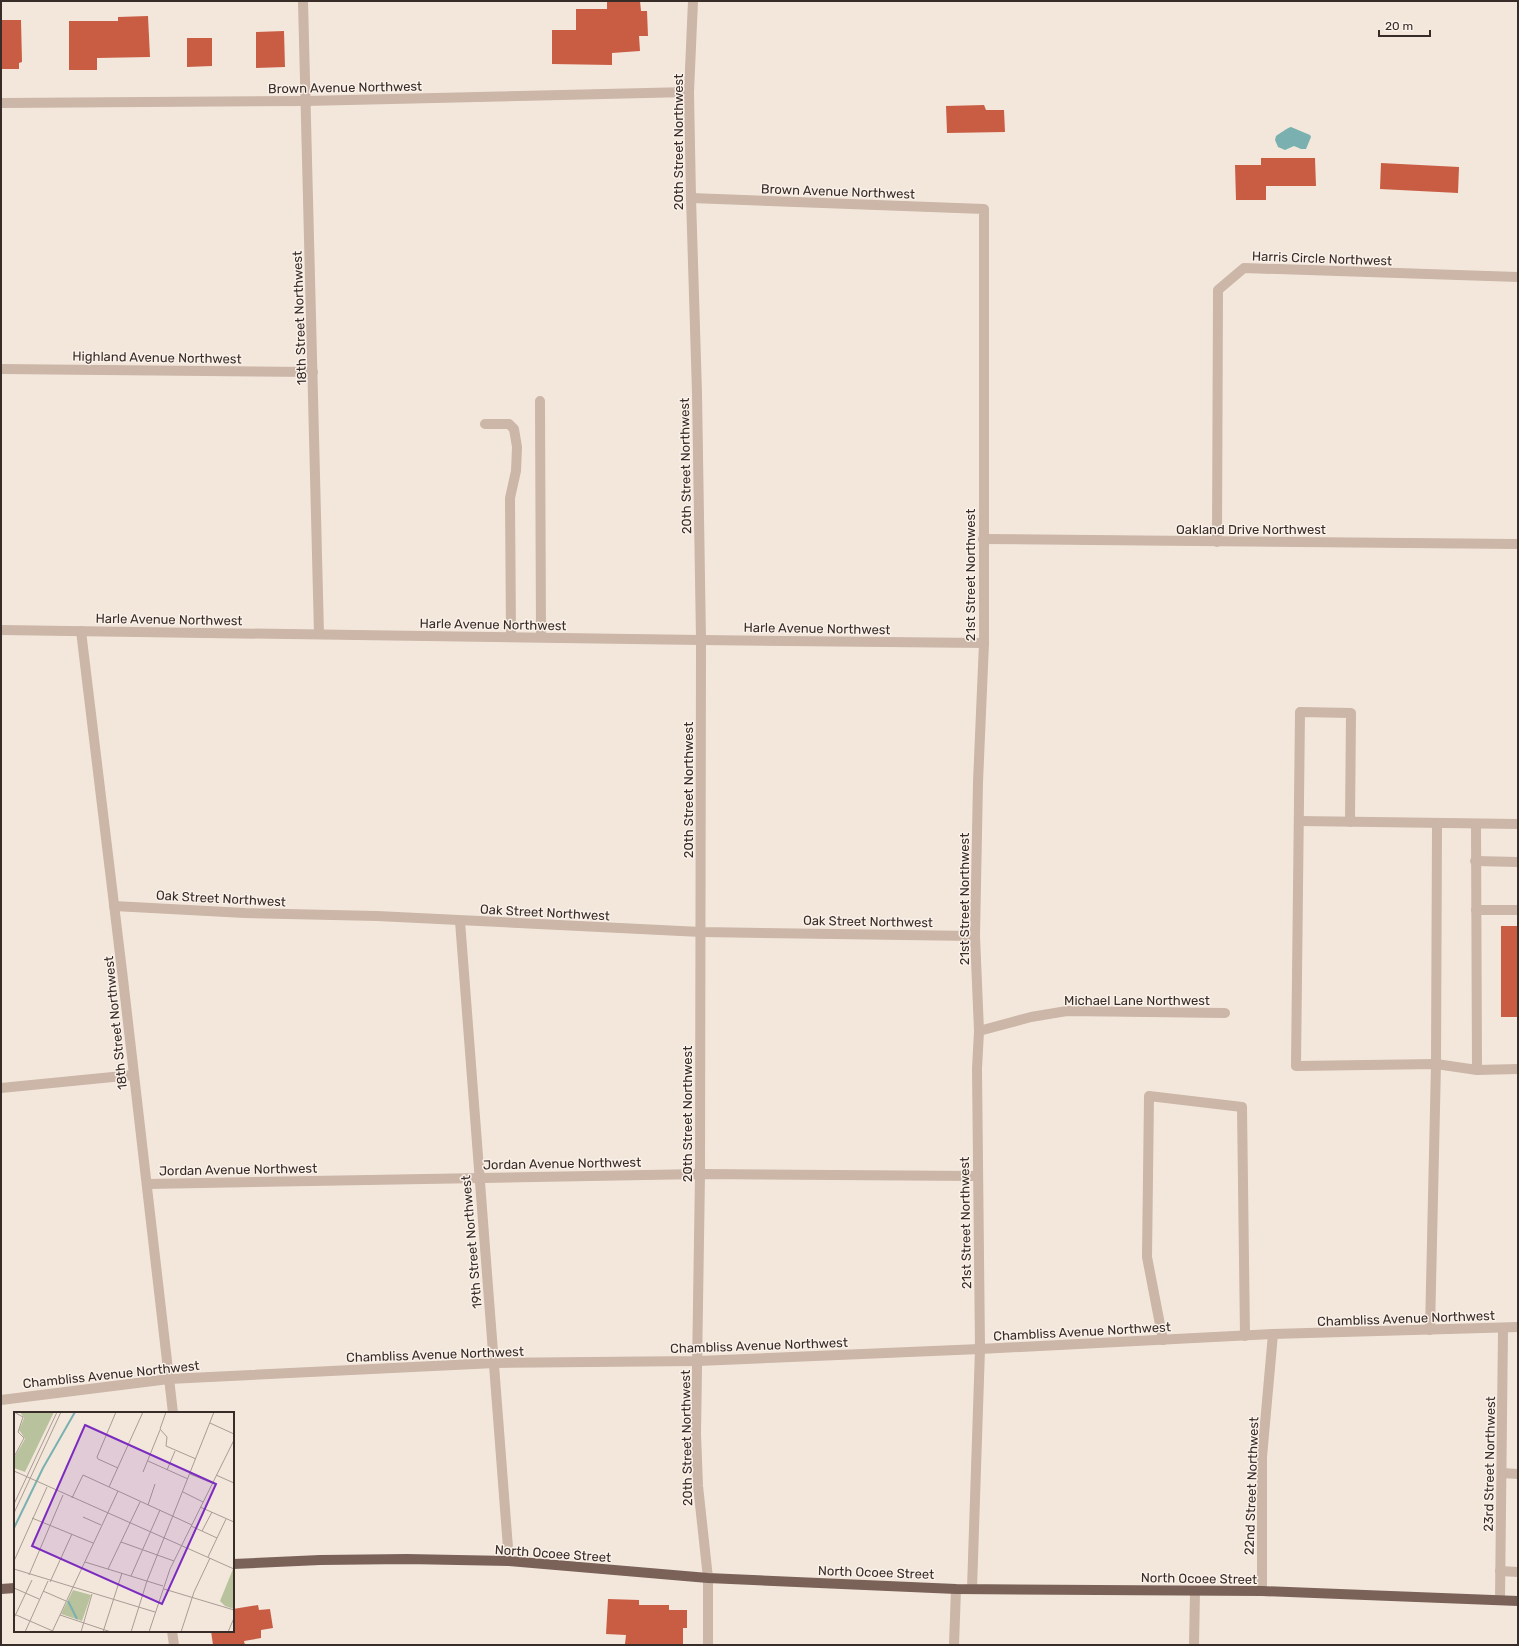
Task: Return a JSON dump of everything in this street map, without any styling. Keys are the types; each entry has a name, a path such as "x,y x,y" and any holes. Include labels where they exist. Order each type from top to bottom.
{"main road":[{"name":"North Ocoee Street","path":"234,1564 320,1560 407,1559 509,1562 708,1578 956,1589 1262,1591 1518,1601"},
{"path":"1,1589 14,1588"}],"street":[{"name":"18th Street Northwest","path":"302,1 320,634"},
{"name":"20th Street Northwest","path":"693,1 689,92 697,401 701,640 700,1174 696,1434 698,1486 708,1578 708,1645"},
{"name":"Brown Avenue Northwest","path":"1,103 306,101 689,92"},
{"name":"Brown Avenue Northwest","path":"691,198 984,209"},
{"name":"21st Street Northwest","path":"972,1589 980,1349 977,1069 979,1031 975,936 978,782 984,643 984,209"},
{"name":"Harris Circle Northwest","path":"1217,542 1218,290 1244,268 1518,277"},
{"name":"Highland Avenue Northwest","path":"1,369 313,372"},
{"path":"540,401 541,637"},
{"path":"485,424 509,424 514,429 517,447 516,471 510,498 512,637"},
{"name":"Oakland Drive Northwest","path":"983,539 1518,544"},
{"name":"Harle Avenue Northwest","path":"1,630 984,643"},
{"name":"18th Street Northwest","path":"81,630 173,1412"},
{"path":"1350,822 1351,713 1300,712 1296,1066 1436,1064 1477,1070 1518,1069"},
{"path":"1298,821 1518,824"},
{"path":"1430,1330 1436,1064 1437,824"},
{"path":"1476,824 1477,1070"},
{"path":"1475,861 1518,862"},
{"name":"Oak Street Northwest","path":"114,906 245,913 377,916 700,932 975,936"},
{"path":"1476,910 1518,910"},
{"name":"19th Street Northwest","path":"460,920 509,1562"},
{"name":"Michael Lane Northwest","path":"979,1031 1031,1017 1067,1011 1225,1013"},
{"path":"1,1088 133,1074"},
{"path":"1163,1340 1147,1257 1149,1096 1242,1106 1245,1336"},
{"name":"Jordan Avenue Northwest","path":"147,1184 700,1174 978,1176"},
{"name":"Chambliss Avenue Northwest","path":"1,1400 169,1379 495,1363 698,1361 980,1349 1273,1334 1518,1327"},
{"name":"23rd Street Northwest","path":"1500,1600 1503,1328"},
{"name":"22nd Street Northwest","path":"1262,1591 1262,1457 1273,1334"},
{"path":"1502,1473 1518,1474"},
{"path":"1500,1571 1518,1572"},
{"path":"954,1645 956,1589"},
{"path":"1194,1645 1195,1591"},
{"path":"172,1632 174,1645"}],"water":[{"path":"1291,127 1310,135 1311,137 1306,149 1301,149 1294,146 1285,150 1278,147 1275,140 1276,136"}],"building":[{"path":"607,1 640,1 641,11 647,11 648,36 639,36 640,51 612,53 612,65 552,64 552,30 576,30 576,9 607,9"},
{"path":"148,16 150,57 97,58 97,70 69,70 69,21 118,21 118,17"},
{"path":"1,20 21,20 22,62 19,63 19,69 1,69"},
{"path":"284,31 285,67 256,68 256,32"},
{"path":"187,38 212,38 212,66 187,67"},
{"path":"984,105 986,110 1004,110 1005,132 947,133 946,106"},
{"path":"1261,158 1315,158 1316,186 1266,186 1266,200 1236,200 1235,165 1261,165"},
{"path":"1381,163 1459,167 1458,193 1380,189"},
{"path":"1501,926 1518,926 1518,1017 1501,1017"},
{"path":"608,1599 639,1600 639,1605 669,1605 669,1610 687,1610 687,1628 683,1628 683,1645 625,1644 626,1635 606,1634"},
{"path":"258,1605 259,1610 270,1609 273,1628 261,1630 261,1638 244,1641 245,1645 213,1645 211,1632 234,1632 234,1609"}]}
